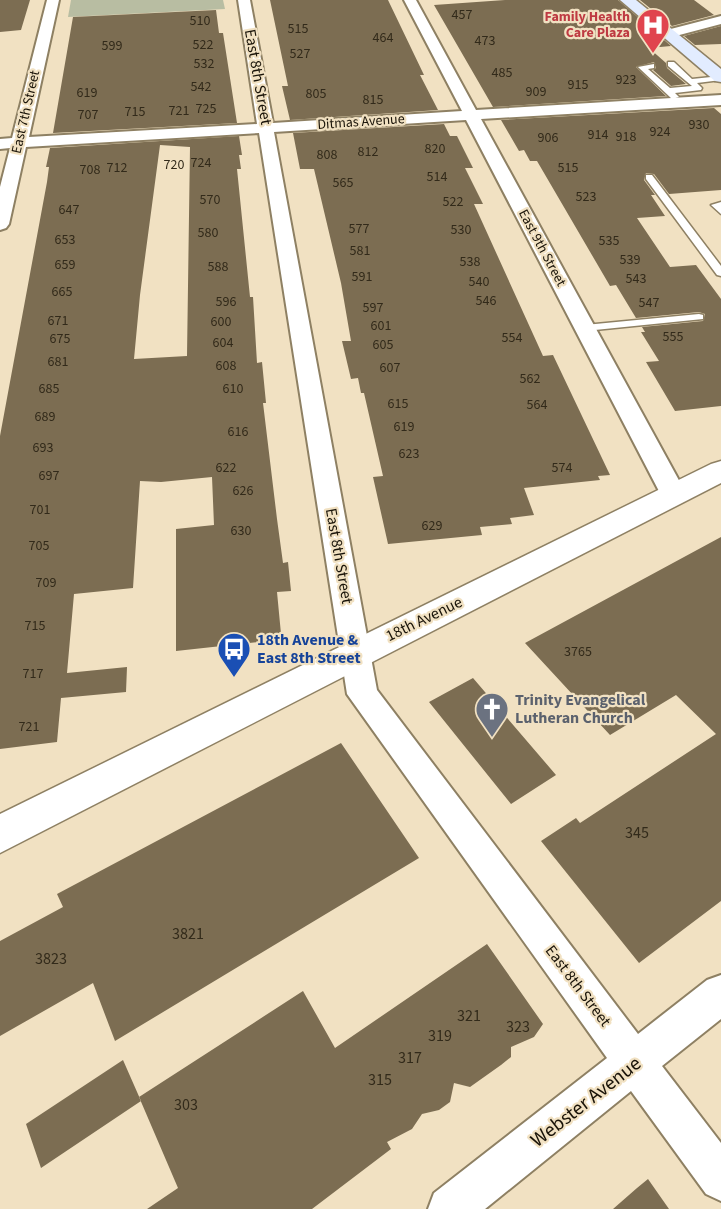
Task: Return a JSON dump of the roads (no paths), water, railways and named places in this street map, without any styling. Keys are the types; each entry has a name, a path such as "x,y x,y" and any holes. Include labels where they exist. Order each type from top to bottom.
{"main road":[{"path":"627,0 698,62 721,77"}],"street":[{"name":"East 7th Street","path":"0,224 53,0"},
{"name":"East 8th Street","path":"244,0 362,694 721,1179"},
{"name":"East 9th Street","path":"410,0 674,495"},
{"path":"668,34 721,21"},
{"name":"Ditmas Avenue","path":"0,144 471,115 662,81 721,100"},
{"name":"18th Avenue","path":"0,834 721,471"},
{"name":"Webster Avenue","path":"450,1209 721,994"}],"lane":[{"path":"662,81 698,88 681,73 721,77"},
{"path":"649,177 721,273"},
{"path":"721,205 716,205 721,211"},
{"path":"585,328 699,317"}],"place":[{"name":"Family Health Care Plaza","path":"653,54"},
{"name":"18th Avenue & East 8th Street","path":"234,678"},
{"name":"Trinity Evangelical Lutheran Church","path":"492,738"}]}
